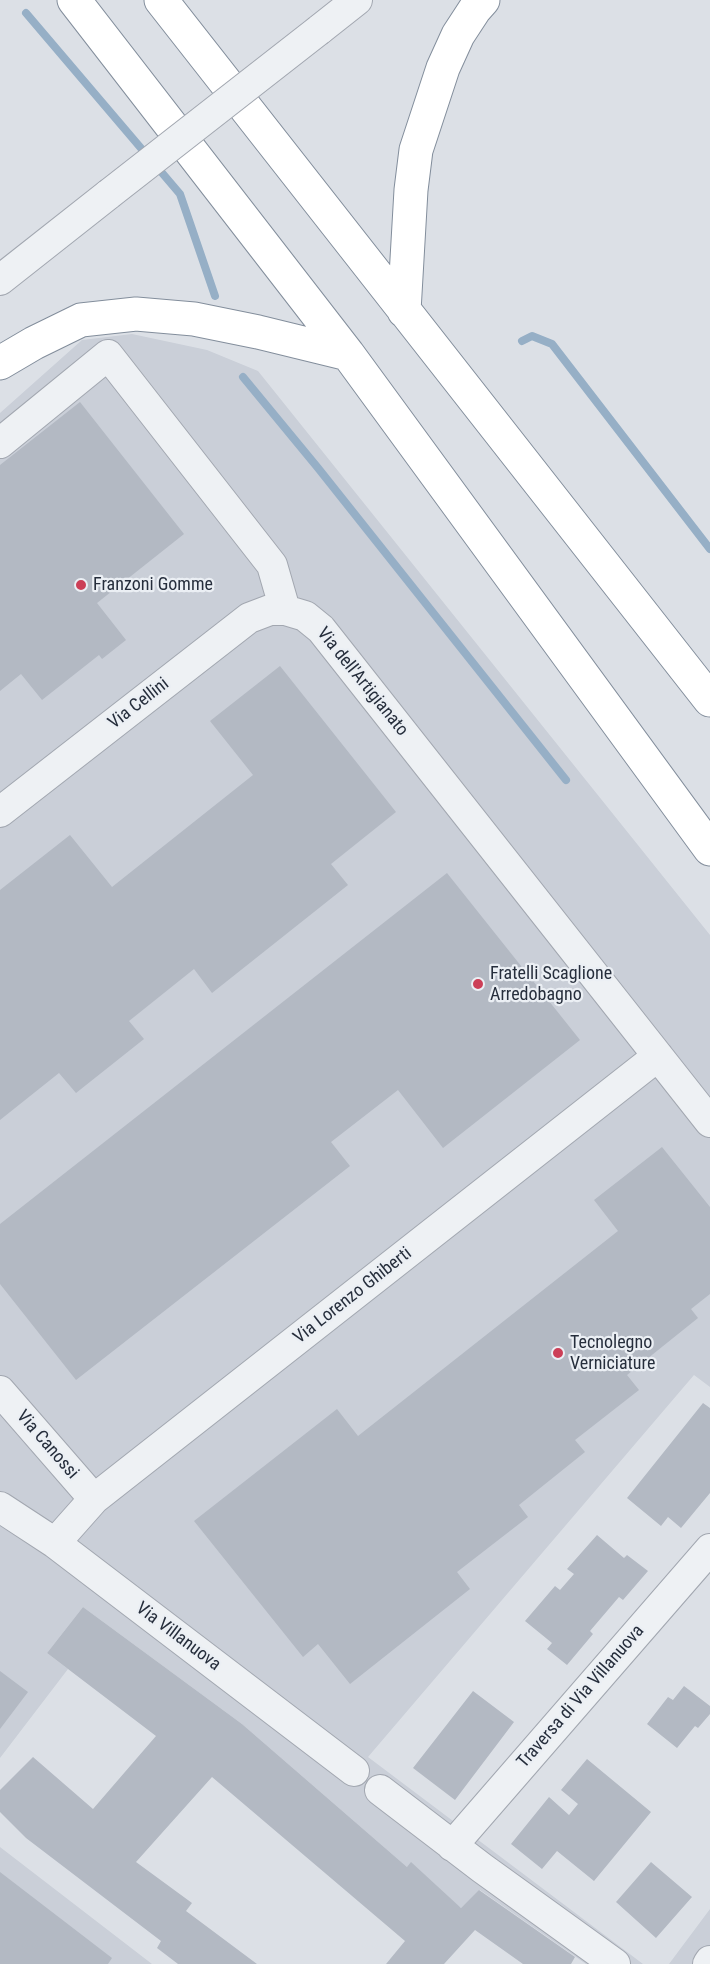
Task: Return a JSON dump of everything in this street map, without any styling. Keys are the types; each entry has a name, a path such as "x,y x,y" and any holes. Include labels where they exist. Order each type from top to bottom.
{"highway":[{"path":"74,0 348,354 710,849"},
{"path":"161,0 710,700"},
{"path":"404,311 410,200 417,150 440,79 458,35 483,0"},
{"path":"0,363 81,320 136,314 194,319 348,354"}],"street":[{"path":"0,280 357,0"},
{"path":"0,443 108,355 272,565 285,610"},
{"name":"Via Cellini","path":"0,812 249,618 270,610 285,610"},
{"name":"Via dell'Artigianato","path":"285,610 305,616 321,629 710,1122"},
{"name":"Via Lorenzo Ghiberti","path":"55,1543 94,1499 658,1056"},
{"name":"Via Canossi","path":"0,1391 94,1499"},
{"name":"Via Villanuova","path":"0,1506 55,1543 354,1771"},
{"name":"Traversa di Via Villanuova","path":"452,1846 710,1549"},
{"path":"380,1790 452,1846 615,1964"}],"shaded area":[{"path":"132,334 207,350 258,371 710,935 710,1387 694,1375 368,1757 643,1964 586,1964 480,1890 461,1908 407,1867 242,1724 83,1607 47,1653 68,1669 0,1758 0,413 82,340"},
{"path":"0,1847 152,1964 0,1964"},
{"path":"710,1909 710,1964 669,1964"}],"building":[{"path":"80,402 184,534 97,603 126,640 102,659 99,655 42,700 21,674 0,691 0,465"},
{"path":"280,666 396,812 331,864 348,885 212,993 194,969 129,1021 144,1039 76,1093 59,1073 0,1120 0,890 70,835 112,887 253,775 210,721"},
{"path":"447,873 580,1040 443,1148 398,1090 331,1142 350,1166 76,1380 0,1284 0,1224"},
{"path":"662,1147 710,1207 710,1294 691,1309 698,1318 627,1375 639,1390 575,1440 585,1452 519,1505 528,1517 457,1572 470,1589 350,1684 318,1644 303,1657 194,1521 337,1409 358,1436 618,1231 594,1200"},
{"path":"703,1403 710,1408 710,1493 681,1528 668,1517 661,1526 627,1498"},
{"path":"597,1535 624,1558 627,1555 648,1571 623,1600 619,1597 590,1631 593,1634 567,1665 547,1649 552,1643 525,1621 555,1586 560,1590 574,1574 567,1569"},
{"path":"83,1607 242,1724 407,1867 411,1862 461,1908 479,1890 575,1957 571,1964 523,1964 475,1930 444,1964 386,1964 405,1941 212,1777 136,1862 192,1903 186,1911 257,1964 178,1964 157,1948 161,1941 26,1838 0,1812 0,1790 33,1757 93,1809 156,1736 47,1653"},
{"path":"0,1671 28,1692 0,1729"},
{"path":"684,1686 710,1706 710,1714 698,1728 695,1726 677,1748 647,1724 668,1697 673,1700"},
{"path":"473,1691 514,1722 455,1800 413,1768"},
{"path":"587,1759 651,1812 594,1881 557,1851 542,1869 511,1844 549,1797 569,1815 578,1804 561,1790"},
{"path":"651,1862 692,1897 656,1938 616,1902"},
{"path":"0,1872 112,1958 108,1964 0,1964"}],"waterway":[{"path":"26,13 180,194 215,296"},
{"path":"522,341 532,336 552,344 710,549"},
{"path":"243,377 566,780"}],"place":[{"name":"Franzoni Gomme","path":"81,585"},
{"name":"Fratelli Scaglione Arredobagno","path":"478,984"},
{"name":"Tecnolegno Verniciature","path":"558,1353"}]}
